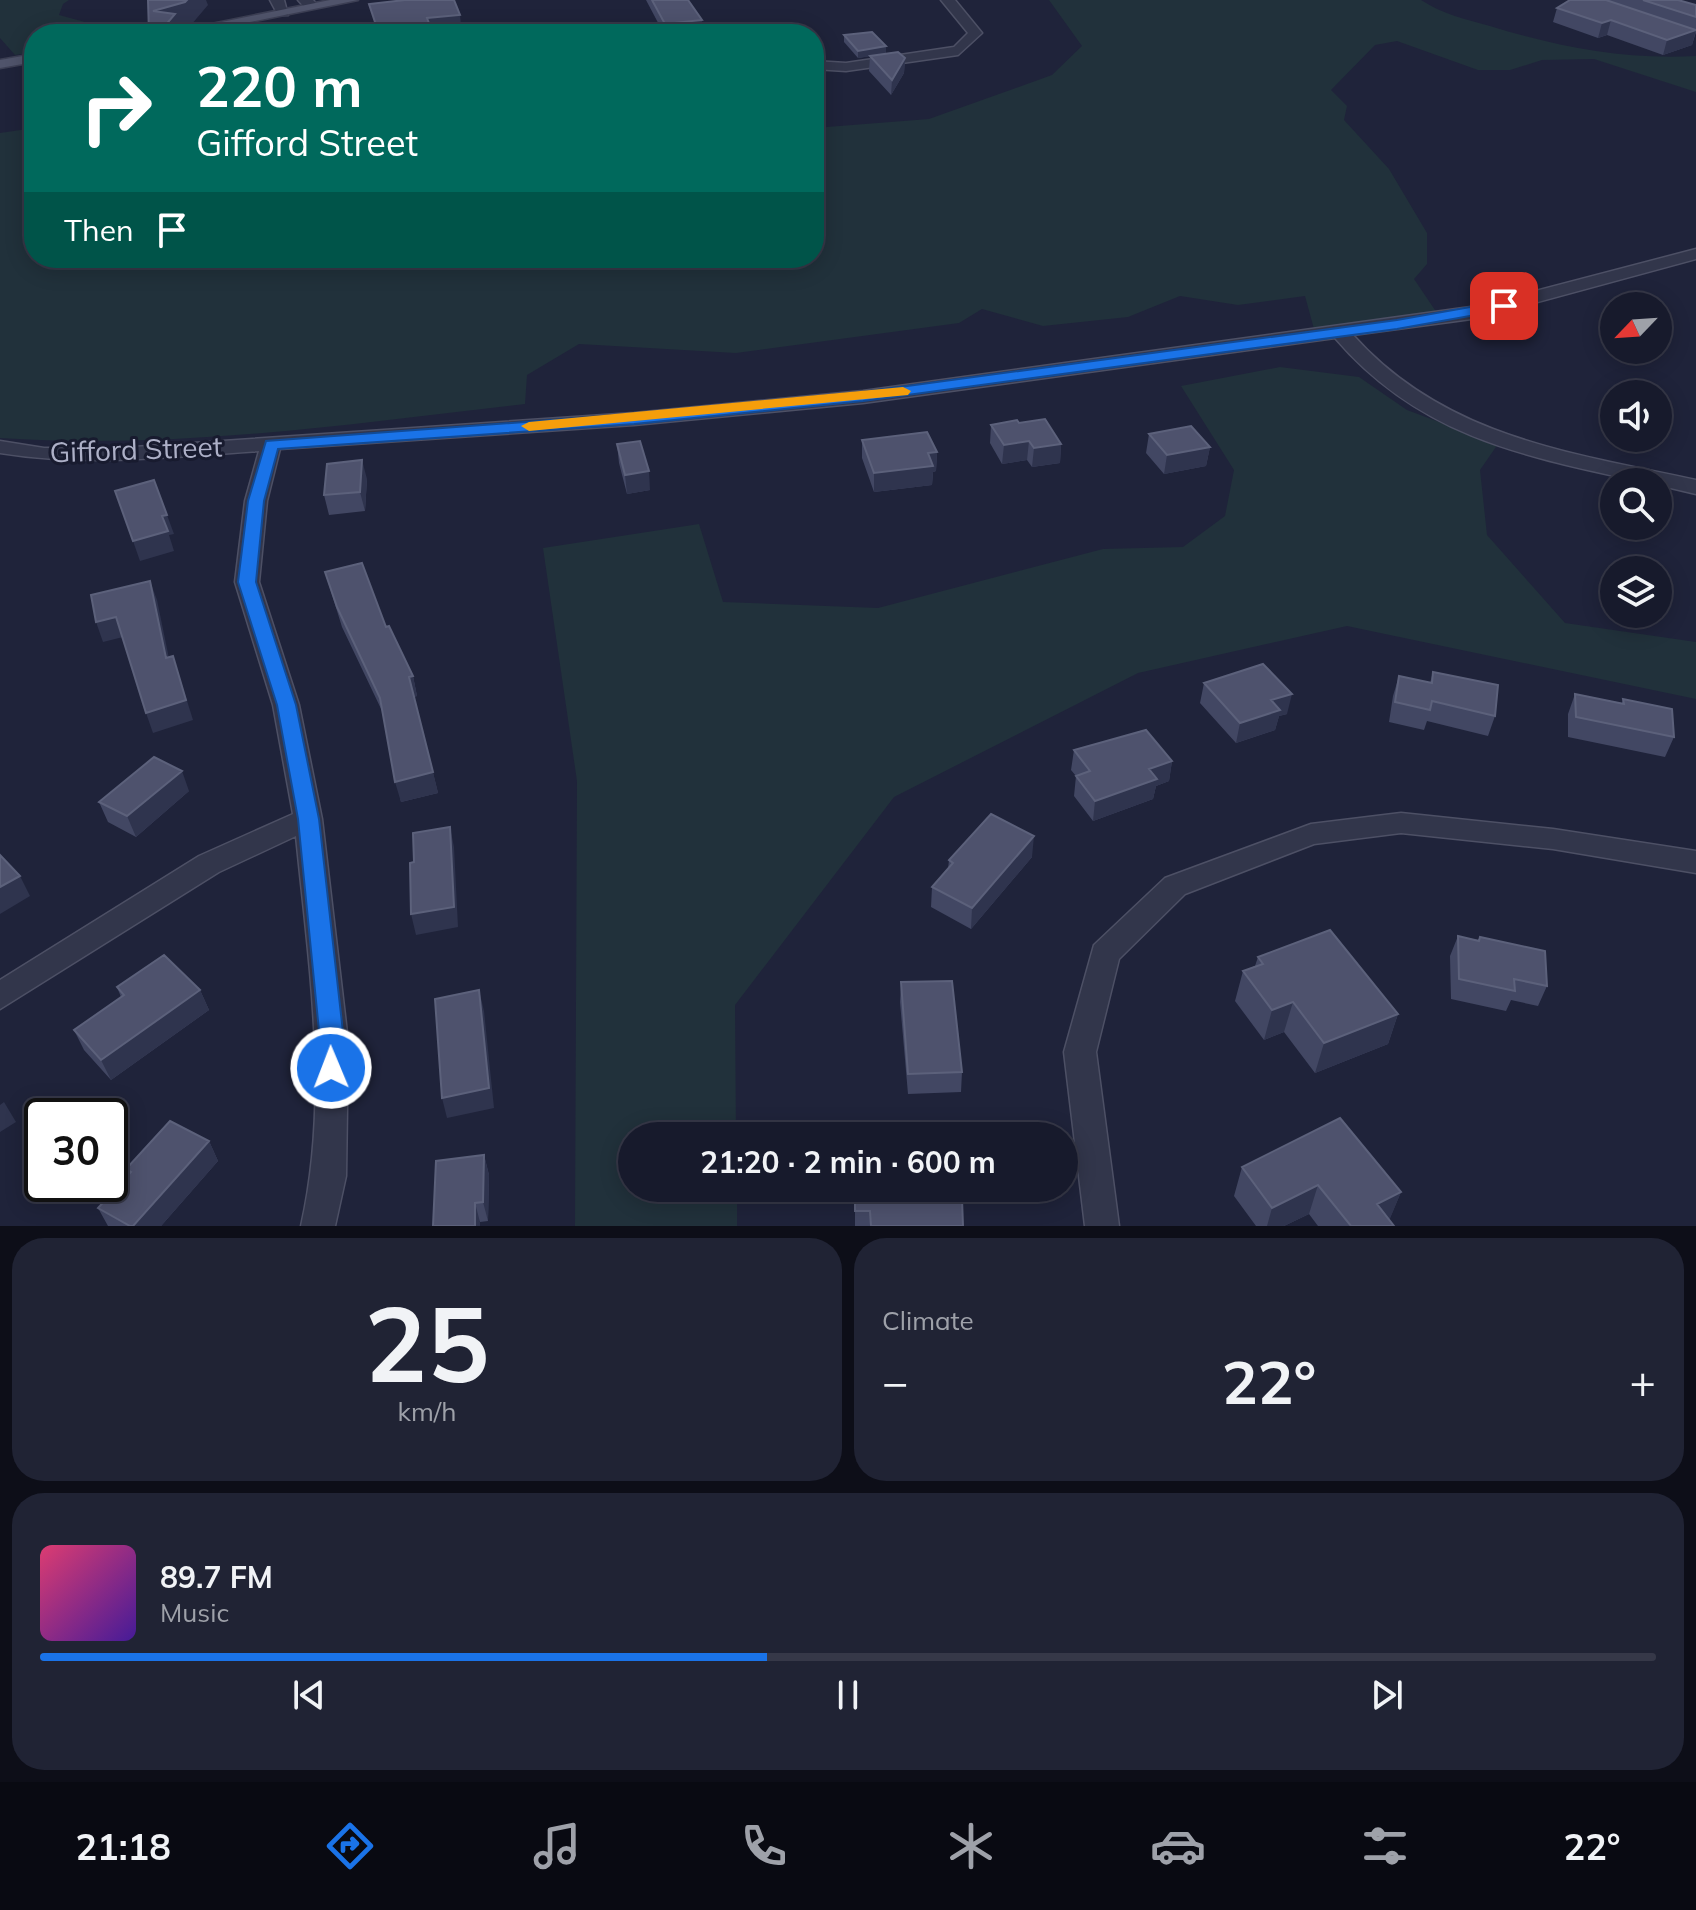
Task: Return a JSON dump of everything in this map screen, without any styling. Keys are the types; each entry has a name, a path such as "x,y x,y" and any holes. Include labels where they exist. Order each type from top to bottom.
{"main road":[{"path":"209,24 280,6 351,0"},
{"path":"0,64 24,60"}],"street":[{"path":"824,66 846,67 958,51 975,33 948,0"},
{"name":"Gifford Street","path":"0,447 44,454 119,454 634,419 863,397 1479,312 1696,254"},
{"path":"1340,332 1365,361 1419,404 1477,432 1557,456 1696,487"},
{"path":"271,444 256,501 247,582 286,705 308,819 332,1041 329,1176 318,1226"},
{"path":"0,996 209,864 308,819"},
{"path":"1102,1226 1080,1052 1105,953 1175,886 1311,834 1401,823 1553,839 1696,862"}],"shaded area":[{"path":"0,0 69,0 63,4 59,15 87,24 24,24 24,54 15,55 0,38"},
{"path":"1049,0 1421,0 1463,18 1566,46 1643,56 1696,56 1696,92 1594,59 1542,60 1510,70 1478,70 1397,41 1375,45 1331,90 1347,106 1344,120 1389,169 1427,233 1427,264 1414,279 1437,313 1314,329 1305,296 1238,305 1180,296 1128,317 1043,326 982,309 959,323 736,353 579,344 527,375 525,404 328,427 197,438 66,441 0,438 0,133 24,129 24,268 824,268 824,127 929,119 1052,75 1082,46"},
{"path":"1280,367 1359,377 1407,410 1498,444 1480,470 1487,535 1565,623 1696,642 1696,699 1347,626 1138,673 894,797 735,1005 736,1122 618,1122 618,1202 737,1202 737,1226 575,1226 577,781 543,548 699,524 723,602 878,608 1103,549 1183,547 1225,516 1234,470 1181,386"}],"building":[{"path":"148,0 187,0 153,11 175,14 166,24 149,24"},
{"path":"454,0 460,15 427,18 429,24 376,24 369,4"},
{"path":"652,0 688,0 702,20 665,24"},
{"path":"1570,0 1606,0 1696,30 1667,40 1611,20 1602,23 1557,8"},
{"path":"1643,0 1678,0 1696,5 1696,17"},
{"path":"872,32 886,46 858,51 844,35"},
{"path":"898,52 905,58 892,80 870,56"},
{"path":"1045,419 1061,444 1034,448 1029,441 1004,445 991,425 1017,420 1019,423"},
{"path":"1191,426 1210,447 1167,455 1149,434"},
{"path":"927,432 937,452 928,453 933,466 874,473 862,440"},
{"path":"640,441 649,471 625,475 617,444"},
{"path":"362,460 360,492 324,495 327,464"},
{"path":"154,480 167,515 162,516 168,531 133,541 115,491"},
{"path":"362,563 386,627 389,626 413,676 409,677 433,772 395,782 380,698 337,607 325,572"},
{"path":"150,581 166,658 173,656 186,700 146,713 116,617 96,622 91,595"},
{"path":"1263,664 1292,694 1271,700 1280,710 1240,723 1204,683"},
{"path":"1433,672 1498,685 1495,716 1432,701 1430,710 1395,702 1399,676 1432,683"},
{"path":"1575,694 1672,709 1674,737 1576,717"},
{"path":"1146,730 1172,761 1149,769 1157,779 1095,801 1076,776 1090,771 1074,750"},
{"path":"154,757 182,771 127,816 99,802"},
{"path":"991,814 1034,836 972,908 932,887 953,863 949,860"},
{"path":"450,827 454,907 411,914 413,833"},
{"path":"0,855 20,876 0,887"},
{"path":"1330,930 1398,1014 1324,1043 1293,1002 1272,1010 1243,971 1263,964 1258,957"},
{"path":"1458,936 1479,941 1480,937 1545,951 1547,986 1514,979 1515,991 1459,979"},
{"path":"164,955 200,990 101,1060 74,1030 124,995 117,987"},
{"path":"952,981 962,1072 908,1074 901,982"},
{"path":"479,990 489,1088 442,1098 435,999"},
{"path":"1340,1118 1401,1192 1377,1204 1394,1226 1351,1226 1318,1185 1272,1208 1242,1167"},
{"path":"170,1121 209,1141 133,1226 98,1208 104,1202 128,1202 128,1175 131,1172 128,1167"},
{"path":"484,1155 483,1202 475,1203 475,1226 433,1226 436,1161"},
{"path":"855,1202 962,1202 963,1226 871,1226 870,1211 855,1211"}],"slow traffic":[{"path":"529,426 634,419 903,391"}],"route":[{"path":"331,1068 332,1041 308,819 286,705 247,582 256,501 271,444 634,419 863,397 1397,324 1504,306"}]}
